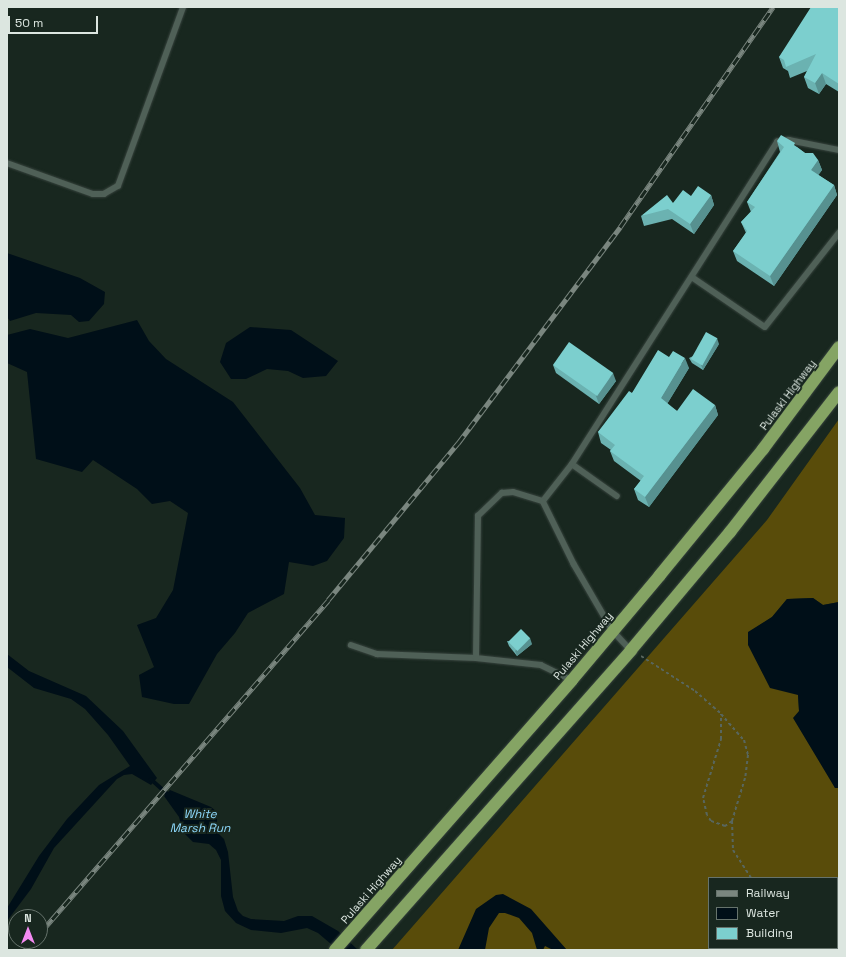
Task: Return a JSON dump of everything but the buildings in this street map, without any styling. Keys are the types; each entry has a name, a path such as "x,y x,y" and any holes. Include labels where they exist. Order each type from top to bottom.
{"highway":[{"name":"Pulaski Highway","path":"335,950 572,680 613,631 763,449 839,347"},
{"path":"366,950 631,650 730,532 839,392"}],"lane":[{"path":"7,163 93,194 104,194 118,186 183,7"},
{"path":"543,501 572,464 778,142 789,140 839,150"},
{"path":"692,277 765,327 839,233"},
{"path":"572,464 617,496"},
{"path":"476,658 478,516 502,493 522,493 543,501 574,564 613,631 631,650"},
{"path":"351,645 377,654 476,658 541,665 572,680"}],"path":[{"path":"631,650 695,691 721,714 744,740 748,755 745,778 732,821 733,850 750,877"},
{"path":"721,714 721,739 704,792 704,806 711,821 725,826 732,821"}],"shaded area":[{"path":"839,419 839,602 823,605 813,598 787,599 772,617 748,633 798,694 799,711 835,788 839,788 839,950 392,950 767,520"}],"water":[{"path":"7,253 80,278 105,292 104,304 89,321 79,322 71,315 36,313 10,321 7,317"},
{"path":"137,320 149,341 166,359 233,402 300,488 315,515 345,518 344,538 327,561 313,566 289,562 284,594 248,613 235,633 217,654 189,704 174,704 142,697 139,675 154,667 137,625 156,618 173,590 188,513 170,501 152,504 137,489 93,460 82,472 36,459 27,372 7,363 7,335 30,329 68,338"},
{"path":"250,327 291,330 338,361 326,376 303,378 288,371 267,369 246,379 231,379 220,362 226,343"},
{"path":"813,598 823,605 839,602 839,788 835,788 793,718 799,711 798,695 770,688 748,645 748,632 772,617 787,599"},
{"name":"White Marsh Run","path":"7,654 29,671 86,696 123,731 157,778 151,785 132,774 124,775 117,779 54,848 31,889 16,909 8,909 7,921 7,908 39,856 67,819 99,785 130,766 108,735 85,709 71,699 34,688 7,667"},
{"name":"White Marsh Run","path":"170,790 211,807 217,812 217,832 224,839 228,852 233,897 238,911 243,916 251,919 284,921 298,916 312,916 338,931 358,950 338,950 318,933 307,928 281,933 251,930 236,923 225,911 221,896 221,860 216,850 209,844 193,842 183,832 179,817 164,796"},
{"path":"503,894 531,909 567,950 553,950 545,946 543,950 537,950 532,933 519,918 505,913 499,913 489,928 485,950 458,950 476,909 496,895"}],"waterway":[{"name":"White Marsh Run","path":"151,779 170,796"}],"railway":[{"path":"48,924 328,600 458,443 620,227 773,7"}]}
